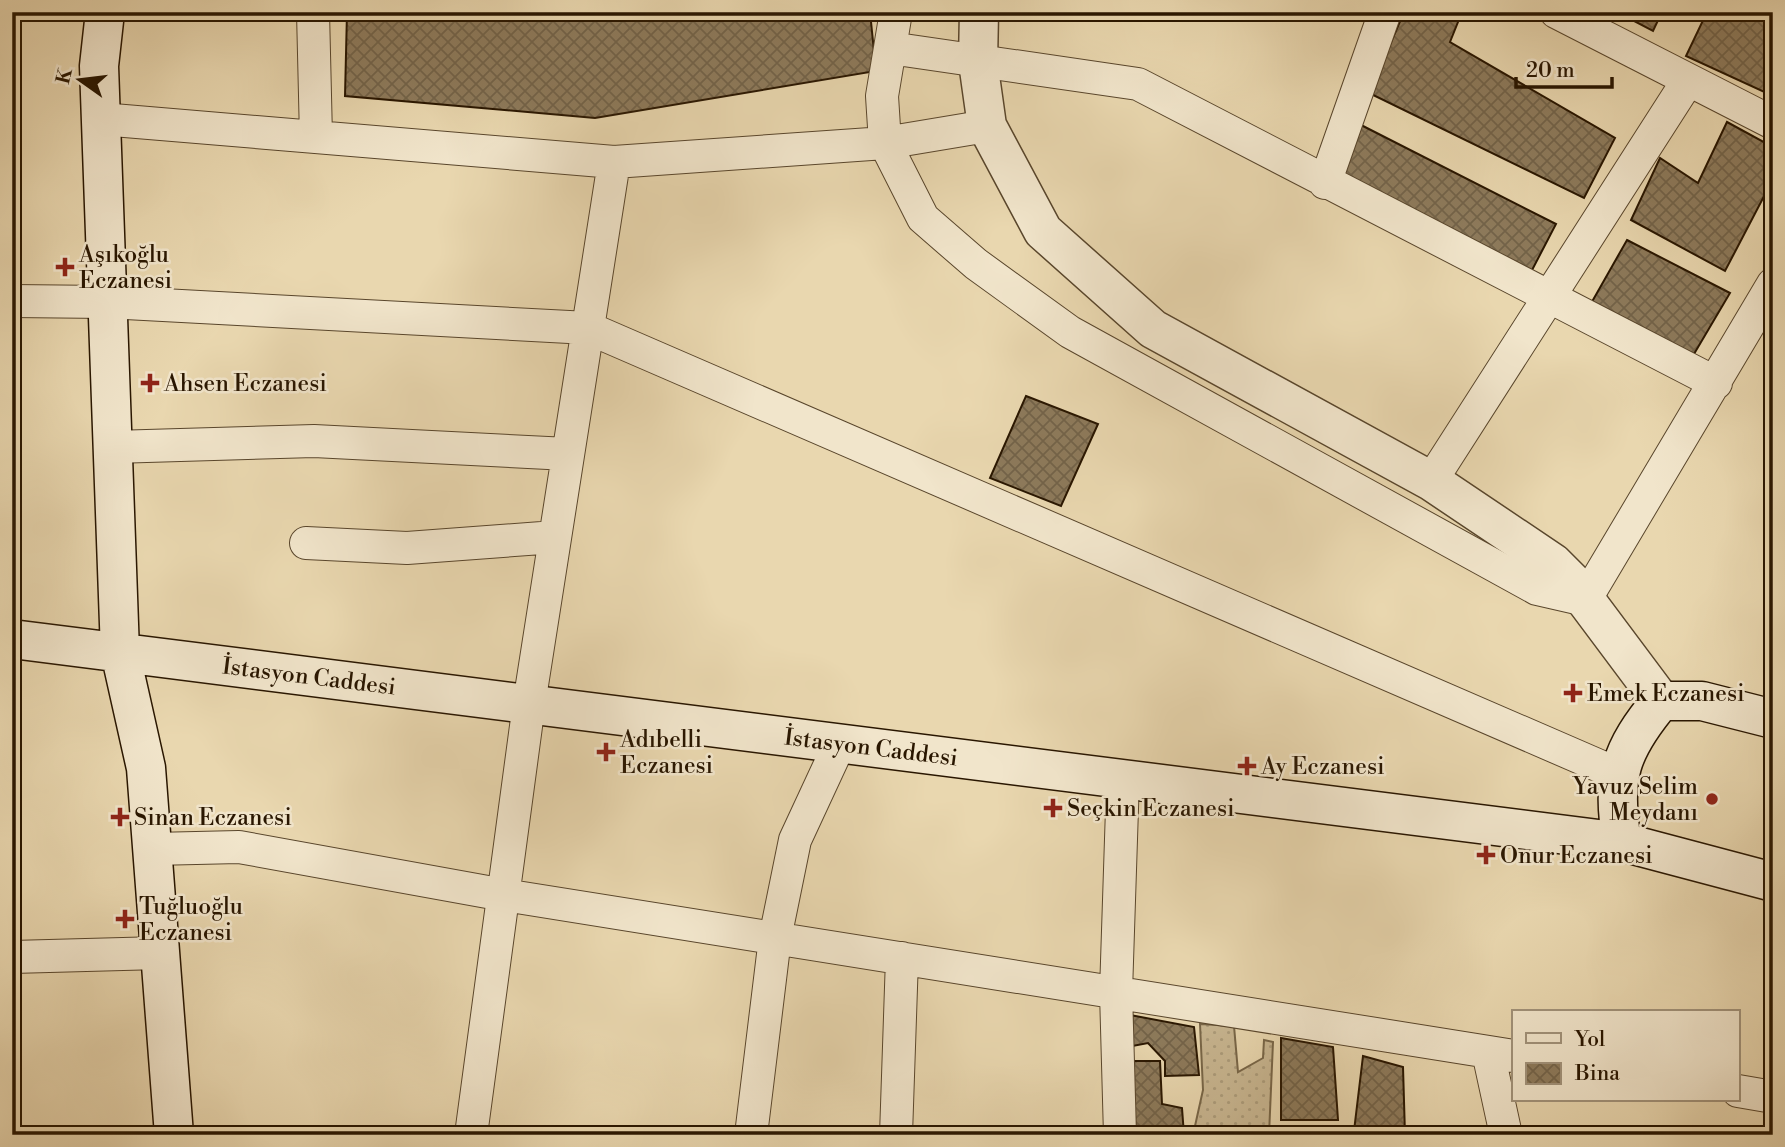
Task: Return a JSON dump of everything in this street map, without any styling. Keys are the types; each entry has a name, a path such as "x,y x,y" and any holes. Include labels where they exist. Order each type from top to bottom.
{"main road":[{"path":"104,12 99,66 120,652 146,768 174,1135"},
{"path":"979,12 978,62 987,125 1043,231 1153,329 1431,481 1553,564 1572,582 1661,701"},
{"name":"İstasyon Caddesi","path":"12,639 1622,842"},
{"path":"1773,719 1702,701 1661,701 1633,734 1618,774 1616,808 1622,842 1773,882"}],"street":[{"path":"313,12 316,137"},
{"path":"896,12 882,96 886,143 923,218 976,264 1070,332 1537,589 1585,600 1773,284"},
{"path":"1325,183 1385,12"},
{"path":"1556,12 1687,82 1773,123"},
{"path":"890,48 1138,84 1716,383"},
{"path":"1431,481 1687,82"},
{"path":"101,119 614,162 886,143 987,125"},
{"path":"471,1135 529,704 614,162"},
{"path":"12,301 107,302 588,328 1618,774"},
{"path":"113,447 314,441 568,454"},
{"path":"306,543 407,548 555,537"},
{"path":"751,1135 775,938 795,840 840,743"},
{"path":"1120,1135 1116,992 1123,778"},
{"path":"153,849 239,847 503,895 1501,1054 1506,1135"},
{"path":"12,957 160,953"},
{"path":"896,1135 902,958"},
{"path":"1740,1091 1773,1097"}],"shaded area":[{"path":"1200,1024 1234,1026 1238,1072 1263,1058 1264,1040 1273,1042 1269,1135 1193,1135 1203,1090"}],"building":[{"path":"347,12 870,12 876,71 595,118 345,96"},
{"path":"1404,12 1462,12 1450,42 1615,138 1584,198 1369,93"},
{"path":"1617,12 1662,12 1653,31"},
{"path":"1707,12 1773,12 1773,96 1686,56"},
{"path":"1727,122 1773,147 1773,179 1725,271 1631,220 1660,158 1698,183"},
{"path":"1361,125 1556,224 1530,274 1342,178"},
{"path":"1627,240 1730,293 1694,354 1589,307"},
{"path":"1026,396 1098,424 1061,506 990,478"},
{"path":"1130,1015 1194,1027 1199,1075 1165,1076 1165,1061 1148,1043 1127,1047"},
{"path":"1281,1038 1333,1047 1338,1120 1281,1120"},
{"path":"1363,1056 1403,1067 1405,1135 1354,1131"},
{"path":"1129,1061 1160,1061 1162,1104 1182,1108 1184,1135 1132,1135"}],"place":[{"name":"Aşıkoğlu Eczanesi","path":"65,267"},
{"name":"Ahsen Eczanesi","path":"150,383"},
{"name":"Emek Eczanesi","path":"1573,693"},
{"name":"Adıbelli Eczanesi","path":"606,752"},
{"name":"Ay Eczanesi","path":"1247,766"},
{"name":"Yavuz Selim Meydanı","path":"1712,799"},
{"name":"Seçkin Eczanesi","path":"1053,808"},
{"name":"Sinan Eczanesi","path":"120,817"},
{"name":"Onur Eczanesi","path":"1486,855"},
{"name":"Tuğluoğlu Eczanesi","path":"125,919"}]}
